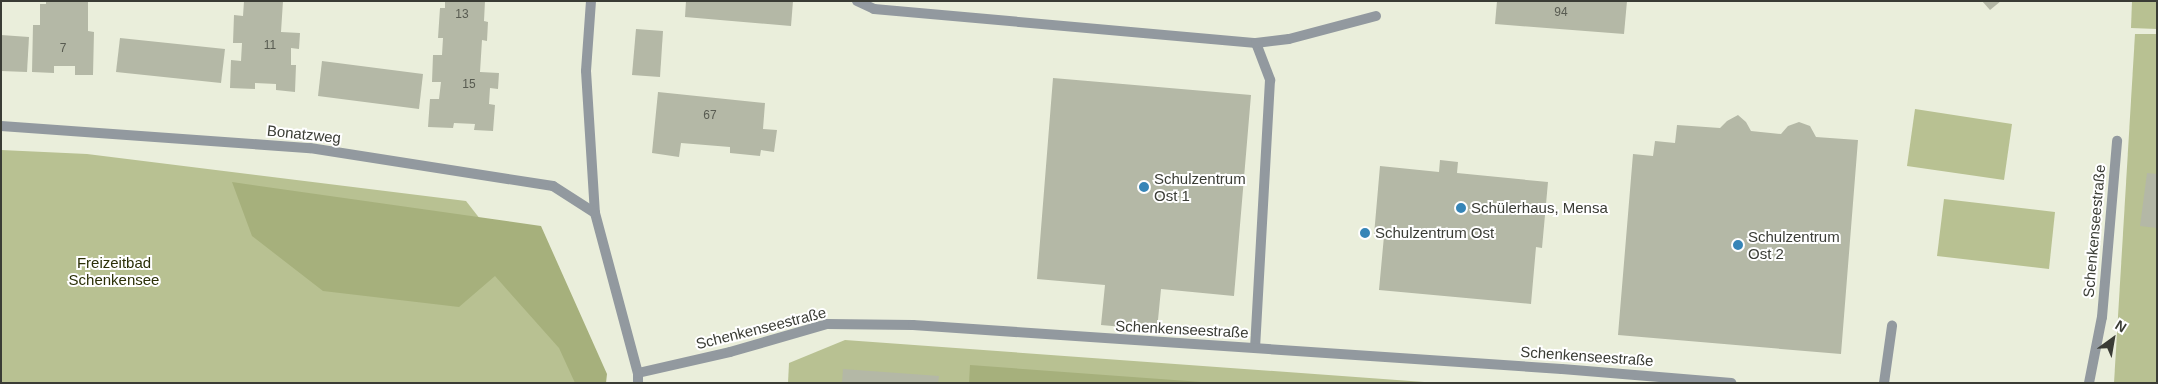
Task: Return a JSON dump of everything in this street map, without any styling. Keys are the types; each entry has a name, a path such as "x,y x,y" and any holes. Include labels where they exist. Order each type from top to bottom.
{"street":[{"name":"Schenkenseestraße","path":"591,1 586,71 595,212 638,378 827,324 913,325 1731,383"},
{"path":"857,1 874,8 1256,44 1289,39 1376,16"},
{"path":"1255,348 1270,80 1256,44"},
{"name":"Bonatzweg","path":"1,126 310,148 553,186 595,212"},
{"name":"Schenkenseestraße","path":"2089,383 2102,318 2117,141"},
{"path":"1884,383 1892,326"}],"green space":[{"path":"2132,1 2157,1 2157,29 2131,28"},
{"path":"2135,34 2157,34 2157,383 2114,383"},
{"path":"1915,109 2012,124 2004,180 1907,166"},
{"name":"Freizeitbad Schenkensee","path":"1,150 87,154 466,201 570,334 578,383 1,383"},
{"path":"232,182 541,226 607,374 606,383 575,383 559,348 495,276 459,307 323,291 252,236"},
{"path":"1944,199 2055,212 2049,269 1937,256"},
{"path":"845,340 1438,383 788,383 789,363"},
{"path":"970,365 1215,383 969,383"}],"building":[{"path":"46,1 88,1 88,31 94,32 93,75 75,75 75,66 54,66 54,73 32,72 33,25 40,25 40,4 46,4"},
{"path":"244,1 283,1 281,32 300,33 299,49 291,48 291,65 296,65 295,92 276,90 276,84 255,83 255,89 230,88 231,60 241,61 242,43 233,43 234,15 243,16"},
{"path":"445,1 485,1 484,21 488,22 487,41 482,40 480,72 499,73 498,89 490,88 489,104 495,105 493,131 474,130 475,124 454,123 453,128 428,127 430,99 439,99 441,82 432,82 433,55 442,55 443,38 438,38 440,8 445,8"},
{"path":"686,1 793,1 791,26 685,17"},
{"path":"1497,1 1627,1 1624,34 1495,24"},
{"path":"1982,1 2001,1 1990,10"},
{"path":"636,29 663,31 660,77 632,75"},
{"path":"1,35 29,37 27,72 1,71"},
{"path":"120,38 225,49 221,83 116,72"},
{"path":"322,61 423,74 419,109 318,96"},
{"name":"Schulzentrum Ost 1","path":"1053,78 1251,95 1234,296 1161,289 1157,330 1101,325 1105,285 1037,279"},
{"path":"658,92 765,103 763,129 777,130 774,152 761,150 760,156 730,153 730,147 681,143 679,157 652,153"},
{"name":"Schulzentrum Ost 2","path":"1738,115 1746,122 1751,131 1781,134 1788,126 1799,122 1810,126 1816,137 1858,140 1841,354 1618,335 1633,154 1653,156 1655,141 1675,143 1677,125 1720,128 1727,121"},
{"name":"Schülerhaus, Mensa","path":"1440,160 1458,162 1457,173 1548,182 1542,248 1536,247 1531,304 1379,290 1384,236 1374,235 1380,166 1439,172"},
{"path":"2147,173 2157,174 2157,228 2140,226"},
{"path":"843,369 939,376 938,383 842,383"}],"place":[{"name":"Schulzentrum Ost 1","path":"1144,187"},
{"name":"Schülerhaus, Mensa","path":"1461,208"},
{"name":"Schulzentrum Ost","path":"1365,233"},
{"name":"Schulzentrum Ost 2","path":"1738,245"}]}
